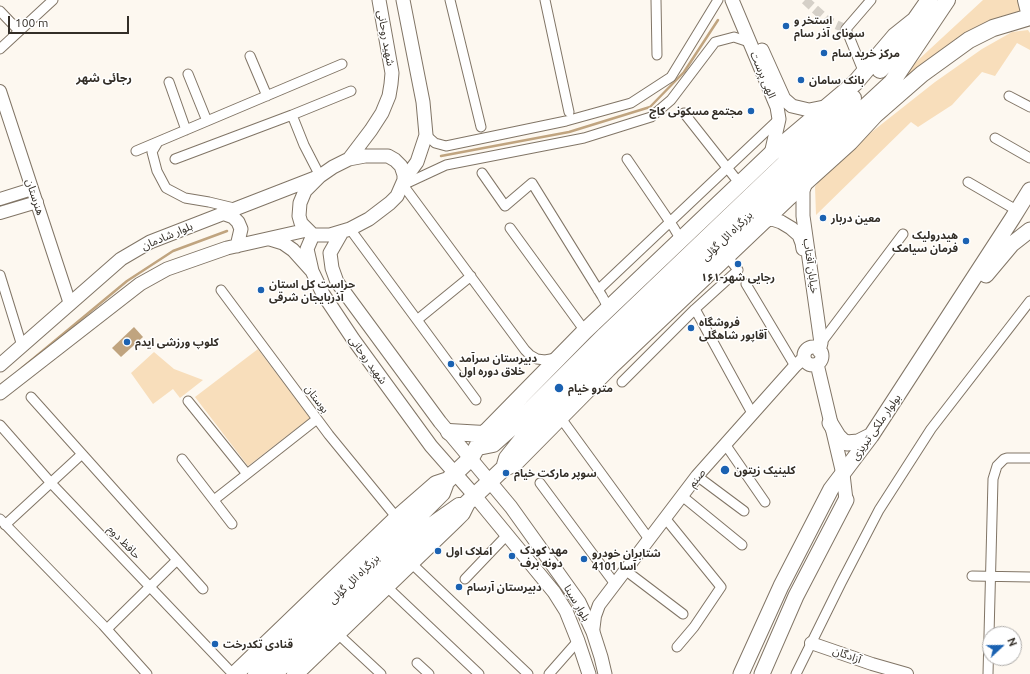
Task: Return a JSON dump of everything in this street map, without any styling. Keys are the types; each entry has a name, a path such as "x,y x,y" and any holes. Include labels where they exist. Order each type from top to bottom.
{"highway":[{"name":"بزرگراه ائل گؤلی","path":"477,447 493,444 521,419 605,335 863,89 905,43 915,20 929,0"},
{"name":"بزرگراه ائل گؤلی","path":"504,468 507,458 527,433 606,351 892,82 947,0"},
{"path":"295,674 462,513 471,499 504,468 514,464 608,368 764,220 850,142 875,115 922,74 969,40 993,28 1027,17 1026,0"},
{"path":"234,674 397,518 436,484 451,477 559,356 772,154 855,83 895,36 915,20"},
{"path":"449,432 477,447"},
{"name":"بزرگراه ائل گؤلی","path":"274,674 421,524 451,477"},
{"name":"بزرگراه ائل گؤلی","path":"256,674 421,524 471,499"}],"main road":[{"name":"شهید روحانی","path":"349,159 382,113 389,96 392,73 379,0"},
{"path":"0,392 140,284 167,269 196,258 237,246 270,239 310,233 330,235 346,230 369,219 390,203 397,196 403,183 417,162 426,135 425,112 403,0"},
{"name":"الهی پرست","path":"732,0 777,107 779,119 772,154"},
{"name":"الهی پرست","path":"740,0 784,99 792,106 809,110 829,106"},
{"path":"310,233 301,223 299,216 300,203 305,191 320,176 349,159 365,156 388,156 395,160 400,166 404,175 403,183"},
{"name":"بلوار شادمان","path":"0,365 127,255 150,242 320,176"},
{"name":"خیابان آفتاب","path":"806,182 803,191 803,216 810,353"},
{"name":"بولوار ملکی تبریزی","path":"741,674 781,586 831,489 871,436 1030,190"},
{"path":"228,211 238,222 241,229 237,246"},
{"path":"788,226 794,218 803,216"},
{"path":"762,674 796,596 846,500 842,474 816,364 821,358 810,353 813,342 802,243 798,235 788,226 772,219 764,220"},
{"name":"شهید روحانی","path":"346,230 330,254 332,268 337,282 440,422 449,432 477,447"},
{"path":"940,330 1012,244 1030,230"},
{"name":"شهید روحانی","path":"310,233 307,249 312,271 323,294 352,339 431,446 451,477 471,499"},
{"path":"270,239 283,243 293,250 312,271"},
{"path":"830,422 838,436 847,443 858,442 871,436"},
{"path":"831,489 834,438"},
{"name":"بلوار سینا","path":"477,447 490,481 577,599 593,632 606,674"},
{"name":"بلوار سینا","path":"471,499 507,535 554,592 566,612 589,674"}],"street":[{"path":"0,49 53,0"},
{"path":"450,0 482,127"},
{"path":"545,0 569,112"},
{"path":"656,0 657,55"},
{"path":"426,135 435,143 446,146 566,121 631,103 671,77 718,0"},
{"path":"864,73 846,29 871,0"},
{"path":"0,11 19,32"},
{"path":"559,356 555,359 545,360 530,355 525,350 403,183 446,165 584,138 651,117 671,100 715,42 734,37 749,42"},
{"path":"250,56 267,96"},
{"path":"136,151 342,64"},
{"path":"188,74 207,121"},
{"path":"169,82 186,130"},
{"name":"هنرستان","path":"0,91 70,304"},
{"path":"176,160 351,91"},
{"path":"1009,96 1030,107"},
{"path":"684,113 740,184"},
{"path":"292,115 304,145 320,176"},
{"path":"598,290 779,119"},
{"path":"995,138 1030,158"},
{"path":"158,142 152,152 157,170 166,188 185,198 209,202 228,211"},
{"path":"628,159 671,222 681,240"},
{"path":"482,172 505,206 532,183 609,309"},
{"path":"968,182 1018,210"},
{"path":"0,199 32,189"},
{"path":"0,213 37,202"},
{"path":"510,228 585,331"},
{"path":"346,230 417,320 476,400"},
{"path":"746,284 810,353 902,234"},
{"path":"622,382 738,270 727,256"},
{"path":"0,275 22,346"},
{"path":"417,320 471,276"},
{"name":"بوستان","path":"221,290 317,419 397,518"},
{"path":"796,674 879,510 910,460 930,429 1029,304"},
{"path":"696,309 752,413"},
{"name":"صنم","path":"599,605 697,476 752,413 810,353"},
{"path":"32,397 203,590"},
{"path":"188,401 248,474"},
{"path":"560,417 649,539"},
{"path":"214,500 317,419"},
{"name":"حافظ دوم","path":"0,425 51,483 234,674"},
{"path":"725,444 765,502"},
{"path":"82,454 51,483 3,522 107,629 147,674"},
{"path":"988,674 993,479 997,466 1004,459 1030,458"},
{"path":"182,459 232,524"},
{"path":"697,476 744,511"},
{"path":"540,483 615,584"},
{"path":"682,496 742,545"},
{"path":"665,518 721,587 694,627 677,647"},
{"path":"465,579 507,535"},
{"path":"107,629 177,560"},
{"path":"410,562 528,674"},
{"path":"625,570 682,614"},
{"path":"972,576 1030,577"},
{"path":"386,586 479,674"},
{"path":"577,599 584,603 599,605 595,616 593,632"},
{"path":"338,634 381,674"},
{"path":"549,674 578,641"},
{"name":"آزادگان","path":"811,642 872,664 907,674"},
{"path":"417,663 429,674"}],"shaded area":[{"path":"983,0 1021,0 1026,12 907,81 903,74"},
{"path":"1028,30 1030,33 1030,50 1017,43 995,76 982,72 952,105 918,127 911,122 816,215 815,187 818,182 859,142 935,82 982,49 1012,32"},
{"name":"کلوپ ورزشی ایدم","path":"134,327 143,337 121,357 112,348"},
{"path":"258,349 310,418 248,466 195,397"},
{"path":"154,352 174,369 203,380 180,398 173,389 153,404 131,373"}],"waterway":[{"path":"441,156 569,132 650,107 684,72 718,20"},
{"path":"22,368 127,281 173,251 227,231"}],"tunnel":[{"path":"805,0 828,21 846,29"}],"place":[{"name":"استخر و سونای آذر سام","path":"786,26"},
{"name":"مرکز خرید سام","path":"824,53"},
{"name":"بانک سامان","path":"801,80"},
{"name":"مجتمع مسکونى کاج","path":"751,111"},
{"name":"معین دربار","path":"823,218"},
{"name":"هیدرولیک فرمان سیامک","path":"966,241"},
{"name":"۱۶۱-رجایی شهر","path":"738,264"},
{"name":"حراست کل استان آذربایجان شرقی","path":"261,290"},
{"name":"فروشگاه آقاپور شاهگلی","path":"691,328"},
{"name":"کلوپ ورزشی ایدم","path":"127,342"},
{"name":"دبیرستان سرآمد خلاق دوره اول","path":"451,364"},
{"name":"مترو خیام","path":"559,388"},
{"name":"کلینیک زیتون","path":"725,470"},
{"name":"سوپر مارکت خیام","path":"506,473"},
{"name":"املاک اول","path":"438,551"},
{"name":"مهد کودک دونه برف","path":"512,556"},
{"name":"شتابران خودرو 4101 آسا","path":"584,559"},
{"name":"دبیرستان آرسام","path":"459,587"},
{"name":"قنادی تکدرخت","path":"215,644"}],"district":[{"name":"رجائی شهر","path":"104,78"}]}
